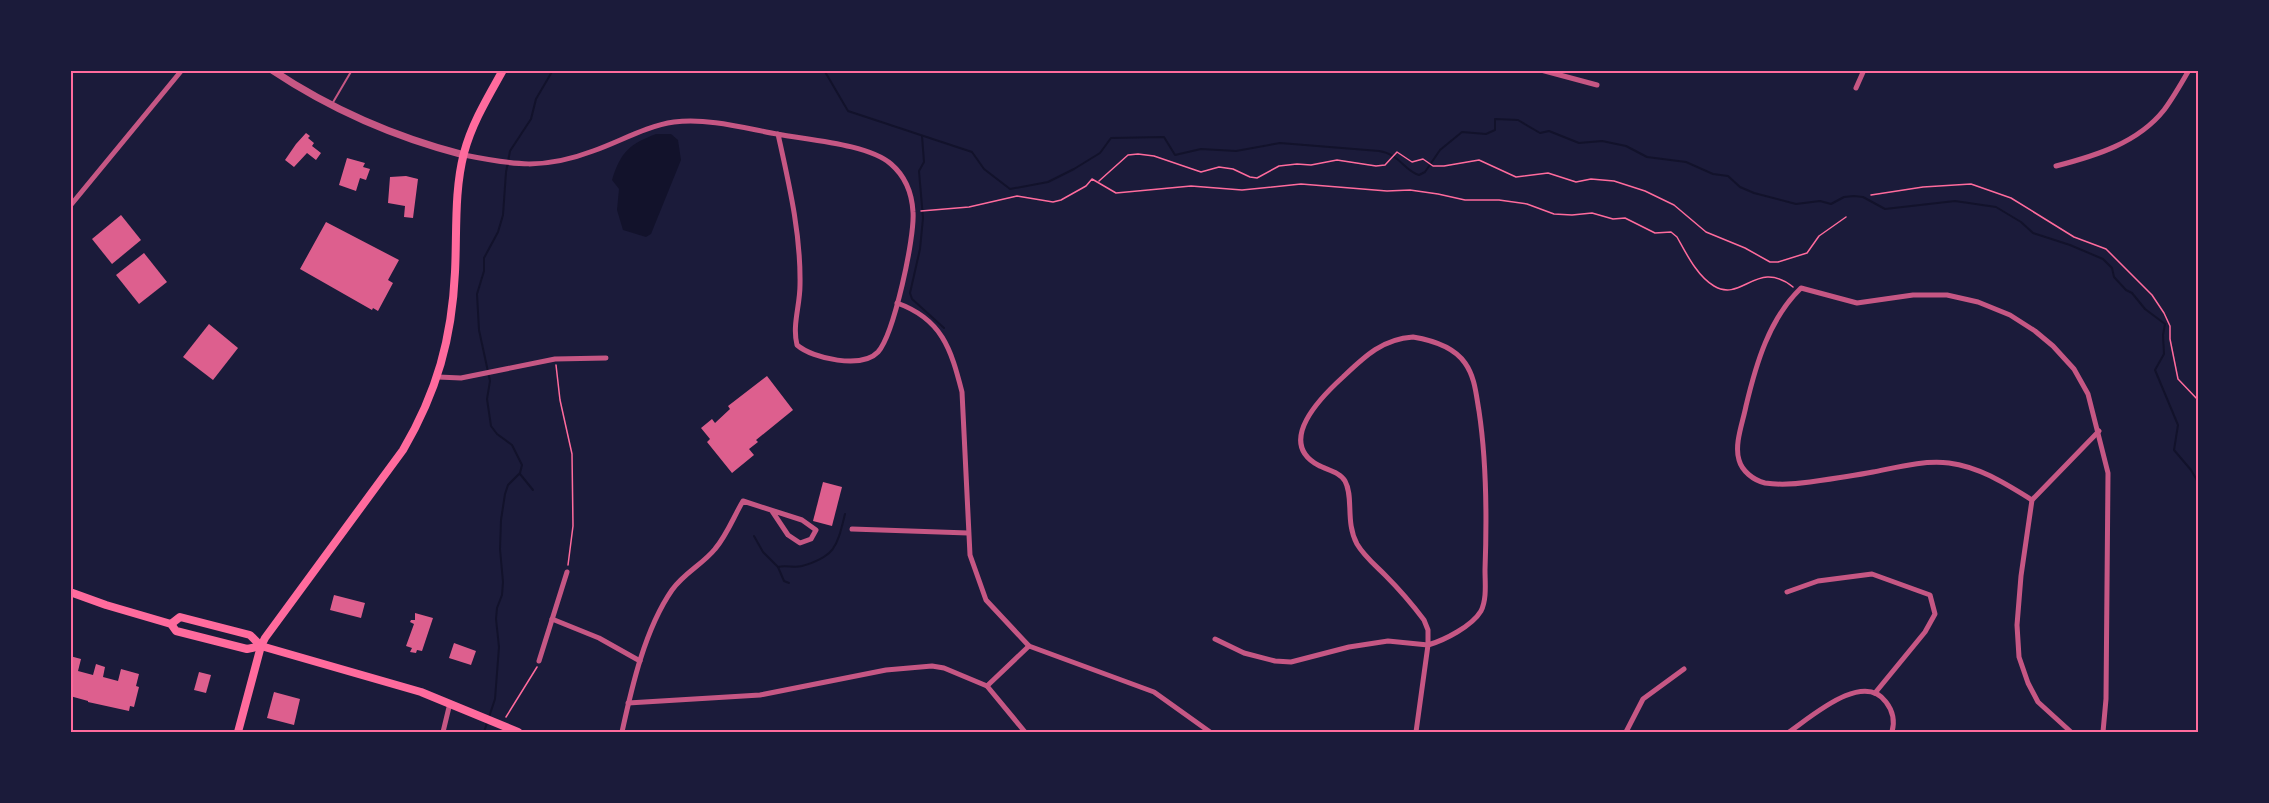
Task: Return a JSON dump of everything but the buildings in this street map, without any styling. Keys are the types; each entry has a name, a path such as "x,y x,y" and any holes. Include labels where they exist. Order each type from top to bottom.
{"main road":[{"path":"237,732 261,646 404,450 417,427 438,377 452,311 459,195 464,155 472,128 503,70"},
{"path":"70,592 114,608 171,624 176,631 247,649 261,646 390,682 450,703 517,732"},
{"path":"171,624 180,617 250,635 261,646"}],"street":[{"path":"70,206 182,70"},
{"path":"272,70 331,106 399,136 464,155 518,165 560,162 592,152 640,132 674,122 720,123 842,145 877,156 891,164 904,180 910,195 914,222 897,303 884,342 877,353 868,358 849,361 829,359 808,352 797,345 795,327 800,287 796,231 778,134"},
{"path":"1541,70 1597,86"},
{"path":"1856,88 1864,70"},
{"path":"2056,166 2101,152 2142,131 2164,110 2189,70"},
{"path":"2032,500 1995,477 1950,463 1921,463 1797,484 1765,483 1752,478 1738,460 1738,445 1750,388 1761,354 1774,323 1786,304 1799,290 1857,303 1913,295 1947,295 1978,302 2010,315 2053,346 2074,369 2088,394 2108,473 2106,699 2103,732"},
{"path":"897,303 918,311 935,326 956,368 962,393 970,555 986,600 1029,646 1154,692 1210,732"},
{"path":"1215,639 1244,653 1275,661 1291,662 1349,647 1388,641 1428,645 1438,642 1477,616 1484,604 1488,525 1485,449 1475,387 1464,361 1441,345 1425,339 1403,338 1375,348 1336,384 1304,422 1300,439 1301,448 1307,456 1346,482 1349,520 1357,544 1424,620 1428,630 1428,645 1416,732"},
{"path":"438,377 461,378 555,359 606,358"},
{"path":"2071,732 2038,702 2028,683 2019,657 2017,625 2021,576 2032,500 2099,432"},
{"path":"622,732 640,661 666,599 684,577 717,547 743,501 802,520 816,530 811,539 800,543 788,535 771,511"},
{"path":"852,529 968,532"},
{"path":"539,661 567,572"},
{"path":"1787,592 1818,581 1872,574 1930,595 1935,614 1925,632 1875,693"},
{"path":"552,619 599,638 640,661"},
{"path":"987,686 1029,646"},
{"path":"628,703 760,695 919,666 944,668 987,686 1025,732"},
{"path":"1626,732 1643,699 1684,669"},
{"path":"1789,732 1838,698 1856,692 1883,696 1890,706 1894,720 1892,732"},
{"path":"443,732 450,703"}],"lane":[{"path":"331,106 352,70"}],"path":[{"path":"1098,182 1128,155 1138,154 1154,156 1201,172 1219,166 1233,169 1250,177 1257,177 1279,166 1311,165 1337,160 1376,166 1384,165 1397,152 1412,162 1423,159 1433,166 1479,160 1516,177 1548,173 1576,182 1591,179 1614,181 1645,191 1674,205 1706,232 1770,262 1779,262 1807,253 1819,236 1846,217"},
{"path":"919,212 969,207 1017,196 1053,202 1086,186 1092,179 1116,193 1191,186 1242,190 1301,184 1387,191 1410,190 1481,202 1499,200 1527,204 1554,214 1592,213 1613,219 1625,218 1655,233 1671,232 1677,237 1704,278 1720,290 1733,290 1769,276 1785,281 1799,290"},
{"path":"1871,195 1923,187 1971,184 2011,198 2074,237 2106,249 2152,295 2164,314 2170,326 2170,339 2178,379 2199,400"},
{"path":"555,359 560,400 572,454 573,526 567,572"},
{"path":"505,719 539,661"}],"shaded area":[{"path":"656,134 671,134 678,140 681,160 651,234 646,237 623,230 617,210 619,189 612,180 623,155 639,141"}],"waterway":[{"path":"484,732 495,699 499,647 496,619 503,582 500,549 501,520 508,485 520,473 522,465 512,445 497,434 491,426 487,399 490,381 479,330 477,294 484,271 484,258 498,232 503,215 510,151 531,119 536,99 553,70"},
{"path":"824,70 848,111 972,152 984,169 1010,189 1048,182 1074,169 1100,153 1111,138 1164,137 1175,155 1201,149 1236,151 1280,143 1379,151 1392,155 1409,170 1419,175 1425,172 1440,150 1462,132 1486,134 1495,130 1495,119 1518,120 1540,133 1549,131 1579,143 1602,141 1626,146 1647,157 1686,162 1713,174 1728,176 1740,187 1754,193 1796,204 1820,201 1831,204 1844,197 1854,196 1863,197 1885,209 1955,201 1996,207 2021,222 2033,233 2103,259 2112,268 2114,277 2126,290 2132,293 2145,309 2165,324 2164,354 2155,370 2178,425 2174,450 2198,482"},
{"path":"922,136 924,162 919,171 923,218 920,249 910,293 912,299 944,328"},
{"path":"520,474 533,490"},
{"path":"754,536 763,552 778,567 802,566 822,558 833,548 840,534 845,514"},
{"path":"778,567 784,581 789,583"}]}
